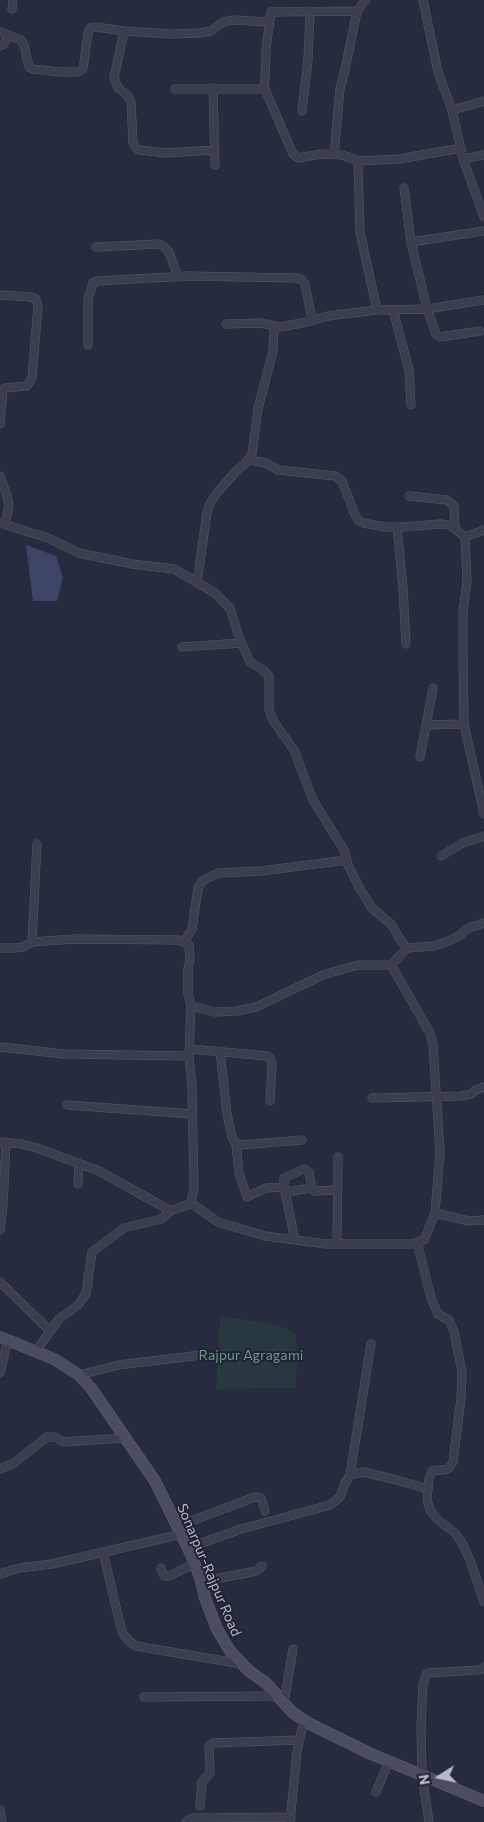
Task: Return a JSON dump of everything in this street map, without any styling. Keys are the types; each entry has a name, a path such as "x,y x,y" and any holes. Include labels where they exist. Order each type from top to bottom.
{"main road":[{"name":"Sonarpur-Rajpur Road","path":"4,1338 54,1358 79,1375 91,1388 124,1438 156,1481 188,1548 217,1629 230,1651 249,1671 266,1683 292,1712 304,1720 369,1753 484,1801"}],"street":[{"path":"334,155 340,89 357,11 366,0"},
{"path":"423,0 438,72 452,110 463,159 484,217"},
{"path":"302,112 308,60 310,11"},
{"path":"357,11 271,12 264,87 293,154 298,158 321,154 343,156 358,161 399,159 461,148"},
{"path":"0,46 4,44 4,34 21,40 29,67 32,69 78,72 83,68 90,28 171,34 200,33 211,30 228,21 269,22"},
{"path":"124,31 114,78 118,88 127,95 131,102 136,148 165,152 215,150"},
{"path":"175,89 257,90 264,87"},
{"path":"213,88 215,165"},
{"path":"452,110 484,101"},
{"path":"463,159 484,155"},
{"path":"358,161 360,232 378,310"},
{"path":"404,188 411,242 427,309 436,334 440,337 480,331"},
{"path":"411,242 484,231"},
{"path":"96,247 158,244 169,252 178,277"},
{"path":"88,346 88,299 93,283 97,281 178,277 302,280 305,284 312,320"},
{"path":"0,295 31,296 36,299 38,306 32,378 28,386 5,388 3,390 0,424"},
{"path":"226,324 260,323 274,327 307,322 328,316 378,310 427,309 484,300"},
{"path":"393,310 409,370 411,405"},
{"path":"197,582 206,513 210,503 237,470 249,460 253,448 260,399 274,351 274,327"},
{"path":"249,460 266,463 278,470 335,476 342,481 358,520 368,525 397,527 450,525 465,537 467,581 463,612 464,724 484,814"},
{"path":"0,476 9,506 2,524 48,538 79,553 132,564 174,569 215,593 230,608 241,643 250,662 269,676 269,710 274,722 294,750 312,800 344,850 360,890 372,908 392,925 401,942 407,948"},
{"path":"409,496 448,500 454,506 455,529"},
{"path":"397,527 406,644"},
{"path":"465,537 471,533 484,530"},
{"path":"182,647 241,643"},
{"path":"420,757 433,688"},
{"path":"426,725 464,724"},
{"path":"441,856 463,843 484,836"},
{"path":"32,942 37,844"},
{"path":"184,942 192,929 199,884 218,873 261,871 347,860"},
{"path":"191,1006 215,1012 237,1012 256,1007 323,975 357,965 391,965 407,948 434,946 457,937 469,928 484,923"},
{"path":"0,948 23,947 32,942 74,939 179,940 189,945 188,994 191,1006 189,1052 193,1114 194,1188 191,1203"},
{"path":"191,1203 218,1222 264,1236 326,1244 411,1244 424,1240 435,1213 440,1152 433,1045 430,1033 391,965"},
{"path":"0,1047 64,1054 220,1051 260,1055 270,1058 272,1064 270,1101"},
{"path":"220,1051 227,1114 232,1136 236,1144 239,1173 247,1197 266,1188 285,1190 312,1188 314,1191 337,1190"},
{"path":"372,1098 466,1095 484,1087"},
{"path":"67,1105 193,1114"},
{"path":"236,1144 302,1140"},
{"path":"0,1230 3,1205 3,1142 37,1148 118,1180 171,1211"},
{"path":"337,1244 338,1157"},
{"path":"78,1184 79,1164"},
{"path":"295,1240 284,1178 304,1169 309,1172 312,1188"},
{"path":"36,1351 59,1319 78,1305 86,1294 92,1252 124,1228 161,1219 171,1211 191,1203"},
{"path":"435,1213 469,1221 484,1220"},
{"path":"417,1242 431,1298 438,1314 449,1320 454,1331 462,1372 461,1398 453,1462 448,1469 432,1471 429,1479 427,1499 430,1510 438,1520 455,1533 462,1543 470,1560 484,1602"},
{"path":"0,1282 50,1331"},
{"path":"0,1374 4,1338"},
{"path":"188,1548 241,1529 330,1505 340,1497 350,1475 371,1344"},
{"path":"79,1375 118,1365 201,1355"},
{"path":"0,1469 14,1463 47,1437 56,1437 63,1442 124,1438"},
{"path":"350,1475 363,1472 428,1489"},
{"path":"0,1574 19,1568 52,1564 103,1552 180,1530 256,1497 261,1498 265,1511"},
{"path":"103,1552 120,1624 123,1634 129,1641 136,1646 242,1664"},
{"path":"161,1568 164,1576 169,1576 194,1564"},
{"path":"201,1582 256,1571 262,1566"},
{"path":"144,1697 281,1700 293,1649"},
{"path":"420,1822 428,1821 422,1775 421,1727 423,1685 426,1675 428,1673 480,1670 484,1667"},
{"path":"186,1822 193,1818 203,1820 291,1819 299,1740 304,1720"},
{"path":"200,1806 202,1782 210,1773 209,1746 213,1743 299,1740"},
{"path":"376,1792 389,1761"},
{"path":"0,1810 2,1822"}],"green space":[{"name":"Rajpur Agragami","path":"220,1317 263,1322 283,1327 295,1334 298,1358 295,1388 216,1389"}],"water":[{"path":"26,545 56,556 63,578 57,601 33,601"}]}
